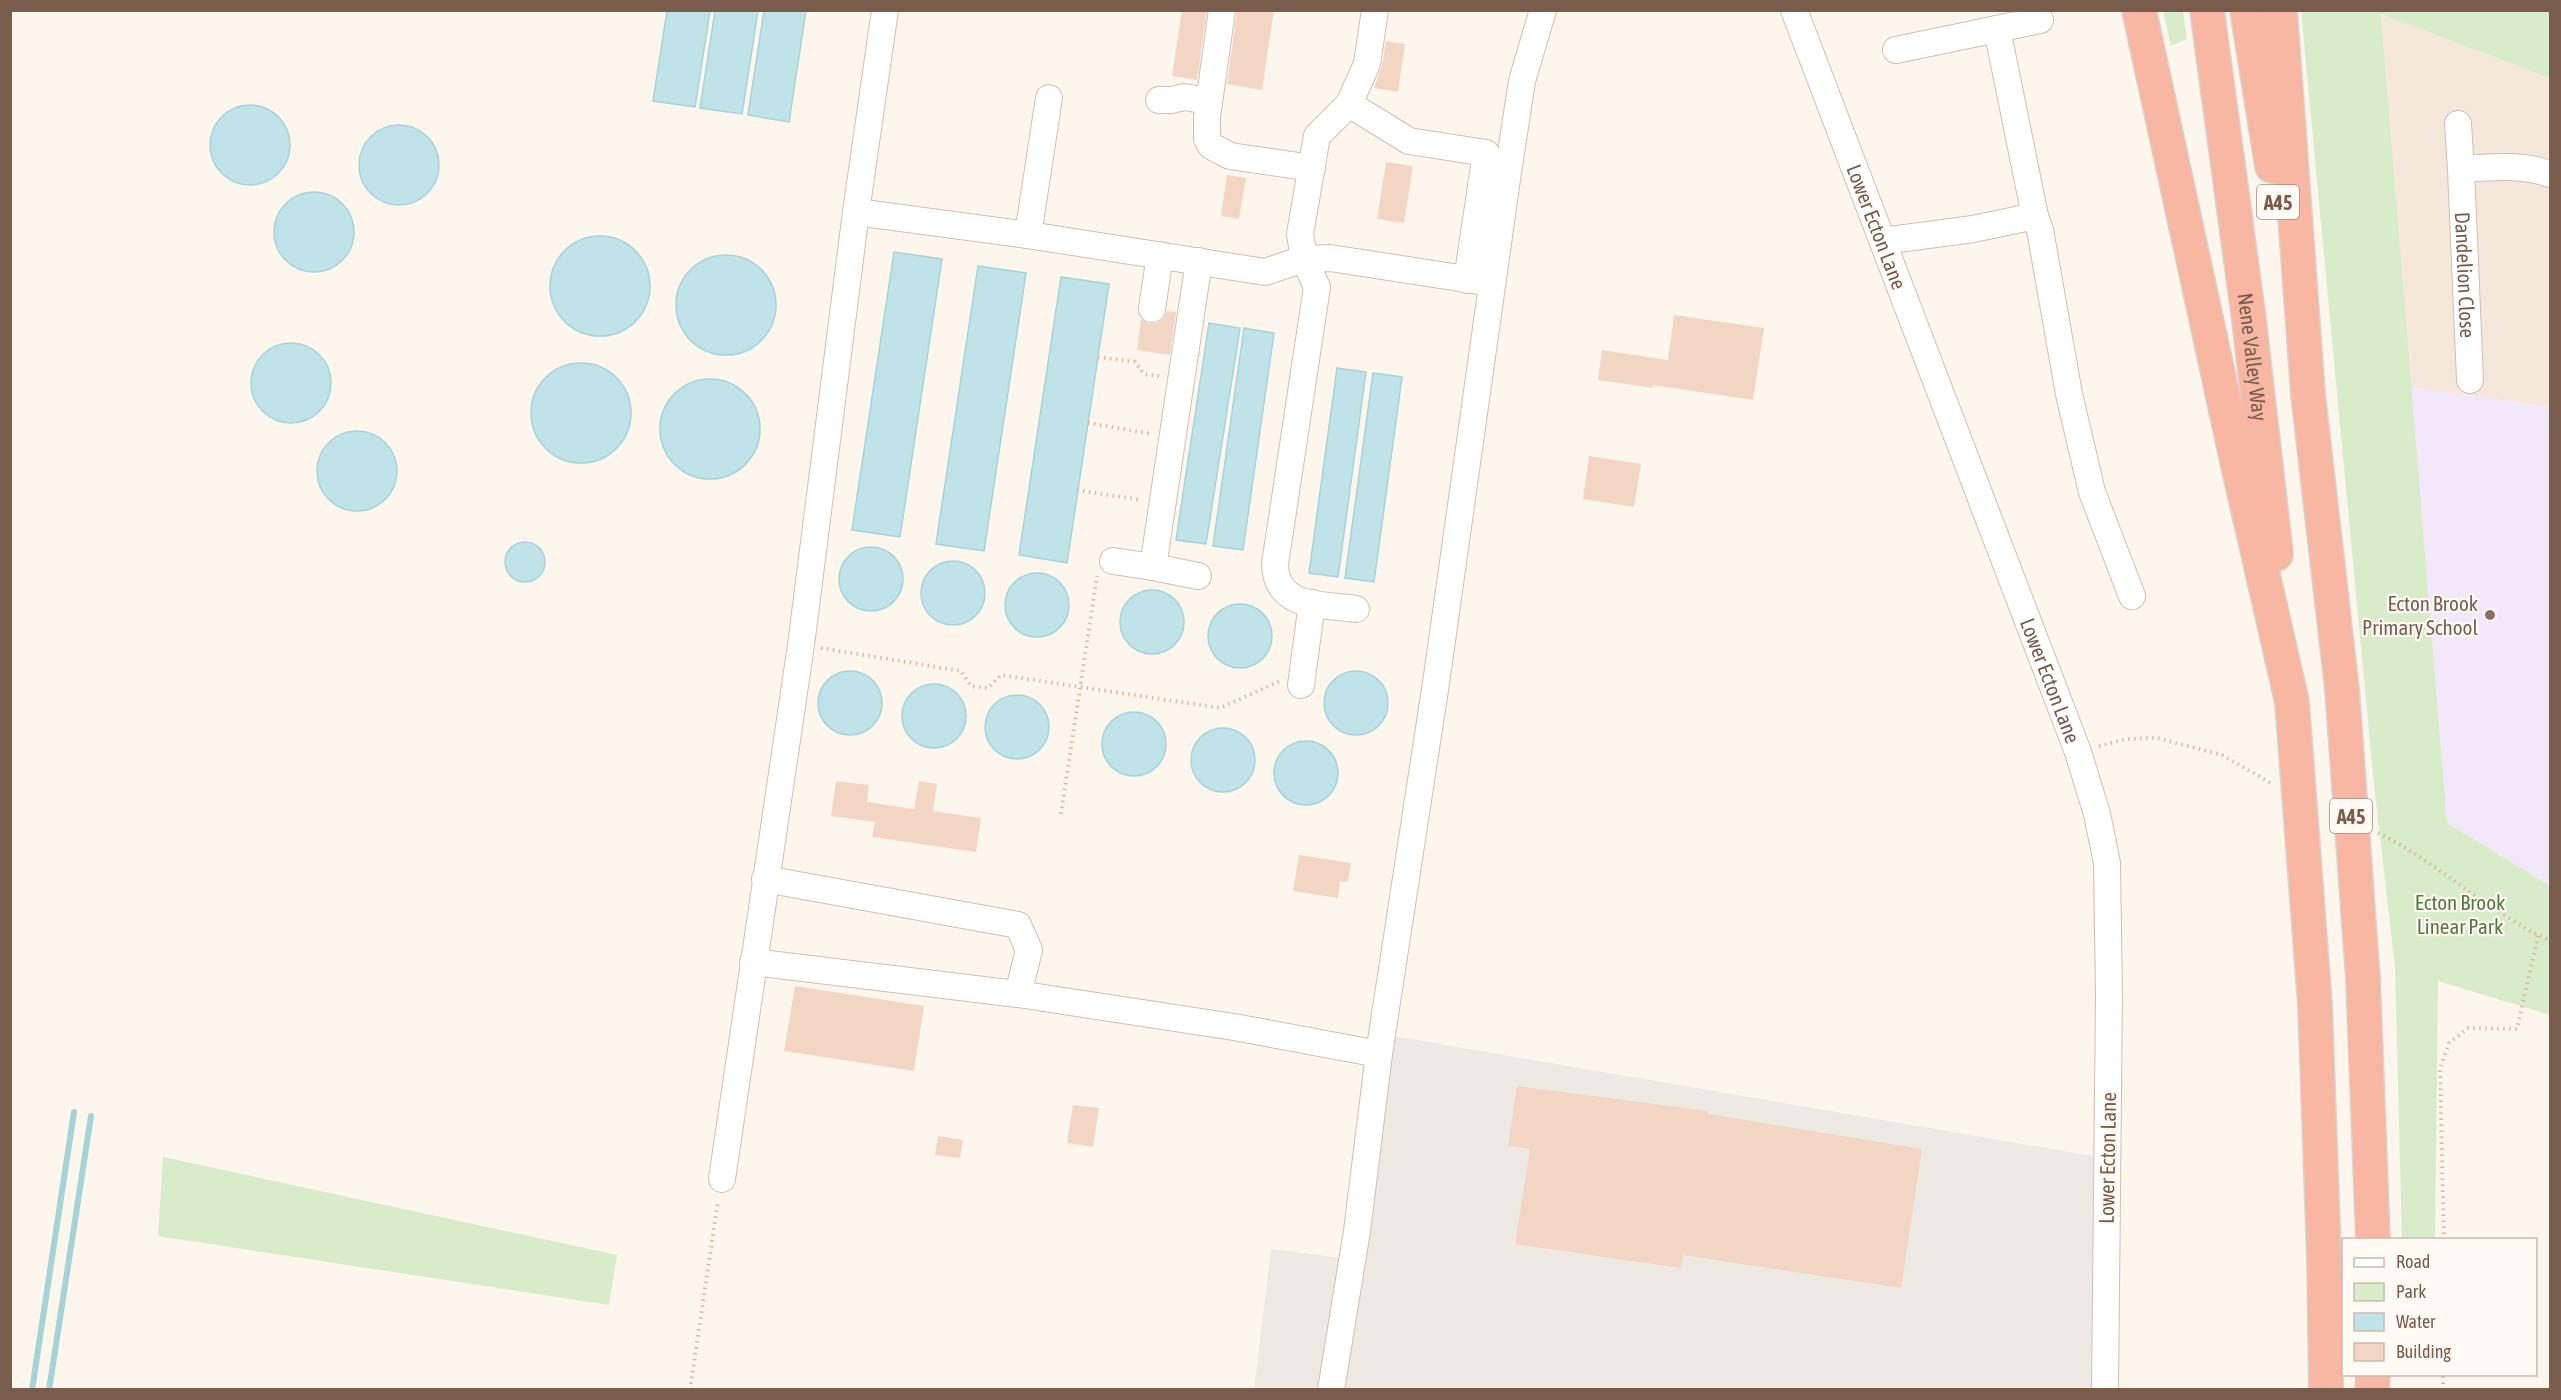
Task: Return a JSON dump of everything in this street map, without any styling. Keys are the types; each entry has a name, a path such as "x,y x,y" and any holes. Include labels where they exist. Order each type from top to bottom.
{"highway":[{"path":"2139,10 2238,470 2292,702"},
{"name":"Nene Valley Way","path":"2207,10 2249,320 2292,702"},
{"name":"A45","path":"2247,10 2308,394 2342,689 2363,979 2373,1238"},
{"path":"2280,10 2308,394"},
{"name":"A45","path":"2292,702 2315,1005 2324,1247 2326,1389"}],"street":[{"path":"722,1179 801,645 856,212 885,10"},
{"path":"1222,10 1209,101 1208,139 1217,151 1230,156 1312,168"},
{"path":"1356,609 1288,597 1275,576 1317,287 1304,259 1300,234 1317,136 1349,104 1367,64 1375,10"},
{"path":"1331,1389 1357,1231 1379,1054 1432,706 1522,81 1543,10"},
{"name":"Lower Ecton Lane","path":"1794,10 2078,752 2097,814 2107,863 2109,995 2104,1389"},
{"path":"1896,50 2040,20"},
{"path":"1997,29 2035,216 2040,230 2069,394 2092,492 2132,596"},
{"path":"1159,100 1184,97 1209,101"},
{"path":"1028,235 1049,98"},
{"path":"1349,104 1409,141 1486,153 1467,280"},
{"name":"Dandelion Close","path":"2458,124 2470,380"},
{"path":"2461,169 2500,166 2536,169 2550,174"},
{"path":"856,212 1028,235 1265,272 1304,259 1330,258 1492,283"},
{"path":"1883,241 1972,229 2035,216"},
{"path":"1152,309 1160,255"},
{"path":"1153,567 1199,261"},
{"path":"1113,561 1198,576"},
{"path":"1302,678 1312,603"},
{"path":"765,879 1018,925 1029,950 1018,994"},
{"path":"753,962 1018,994 1234,1027 1379,1054"}],"path":[{"path":"1098,357 1135,362 1144,374 1182,379"},
{"path":"1088,423 1173,438"},
{"path":"1077,490 1163,503"},
{"path":"1061,814 1097,576 1113,561"},
{"path":"801,645 961,671 971,686 988,688 1001,675 1220,708 1302,678"},
{"path":"2078,752 2126,739 2157,738 2222,755 2271,783"},
{"path":"2374,832 2392,840 2484,903 2538,936 2550,940"},
{"path":"2444,1238 2440,1069 2449,1043 2468,1028 2517,1029 2538,936"},
{"path":"690,1389 722,1179"}],"shaded area":[{"path":"2381,14 2550,78 2550,407 2411,387"},
{"name":"Ecton Brook Primary School","path":"2411,387 2550,407 2550,886 2447,823"},
{"path":"1382,1034 2116,1160 2111,1389 1254,1390 1271,1249 1341,1258"}],"green space":[{"path":"2163,11 2183,11 2187,39 2171,46"},
{"name":"Ecton Brook Linear Park","path":"2301,11 2550,11 2550,78 2381,14 2447,823 2550,886 2550,1015 2438,981 2435,1238 2402,1238 2395,967 2374,785"},
{"path":"163,1157 617,1255 609,1305 158,1236"}],"water":[{"path":"667,11 710,11 695,107 653,101"},
{"path":"715,11 758,11 742,114 700,108"},
{"path":"764,11 806,11 789,122 748,115"},
{"path":"250,105 265,108 278,117 287,130 290,145 287,160 278,173 265,182 250,185 235,182 222,173 213,160 210,145 213,130 222,117 235,108"},
{"path":"399,125 414,128 427,137 436,150 439,165 436,180 427,193 414,202 399,205 384,202 371,193 362,180 359,165 362,150 371,137 384,128"},
{"path":"314,192 329,195 342,204 351,217 354,232 351,247 342,260 329,269 314,272 299,269 286,260 277,247 274,232 277,217 286,204 299,195"},
{"path":"600,236 628,244 642,258 650,286 642,314 628,328 600,336 572,328 558,314 550,286 558,258 572,244"},
{"path":"894,252 942,259 900,537 852,530"},
{"path":"726,255 754,263 768,277 776,305 768,333 754,347 726,355 698,347 684,333 676,305 684,277 698,263"},
{"path":"978,266 1026,273 984,551 936,544"},
{"path":"1061,277 1109,284 1067,563 1019,555"},
{"path":"1209,323 1240,328 1206,544 1176,540"},
{"path":"1244,328 1274,333 1243,550 1213,546"},
{"path":"291,343 306,346 319,355 328,368 331,383 328,398 319,411 306,420 291,423 276,420 263,411 254,398 251,383 254,368 263,355 276,346"},
{"path":"581,363 609,371 623,385 631,413 623,441 609,455 581,463 553,455 539,441 531,413 539,385 553,371"},
{"path":"1337,368 1366,372 1338,577 1309,573"},
{"path":"1373,373 1402,377 1374,582 1345,578"},
{"path":"710,379 738,387 752,401 760,429 752,457 738,471 710,479 682,471 668,457 660,429 668,401 682,387"},
{"path":"357,431 372,434 385,443 394,456 397,471 394,486 385,499 372,508 357,511 342,508 329,499 320,486 317,471 320,456 329,443 342,434"},
{"path":"525,542 539,548 545,562 539,576 525,582 511,576 505,562 511,548"},
{"path":"865,547 877,547 894,556 901,567 903,579 901,591 894,602 877,611 865,611 853,606 844,597 839,585 839,573 844,561 853,552"},
{"path":"947,561 959,561 976,570 983,581 985,593 983,605 976,616 959,625 947,625 935,620 926,611 921,599 921,587 926,575 935,566"},
{"path":"1031,573 1043,573 1060,582 1067,593 1069,605 1067,617 1060,628 1043,637 1031,637 1019,632 1010,623 1005,611 1005,599 1010,587 1019,578"},
{"path":"1146,590 1158,590 1175,599 1182,610 1184,622 1182,634 1175,645 1158,654 1146,654 1134,649 1125,640 1120,628 1120,616 1125,604 1134,595"},
{"path":"1234,604 1246,604 1263,613 1270,624 1272,636 1270,648 1263,659 1246,668 1234,668 1222,663 1213,654 1208,642 1208,630 1213,618 1222,609"},
{"path":"844,671 856,671 873,680 880,691 882,703 880,715 873,726 856,735 844,735 832,730 823,721 818,709 818,697 823,685 832,676"},
{"path":"1350,671 1362,671 1379,680 1386,691 1388,703 1386,715 1379,726 1362,735 1350,735 1338,730 1329,721 1324,709 1324,697 1329,685 1338,676"},
{"path":"928,684 940,684 957,693 964,704 966,716 964,728 957,739 940,748 928,748 916,743 907,734 902,722 902,710 907,698 916,689"},
{"path":"1011,695 1023,695 1040,704 1047,715 1049,727 1047,739 1040,750 1023,759 1011,759 999,754 990,745 985,733 985,721 990,709 999,700"},
{"path":"1128,712 1140,712 1157,721 1164,732 1166,744 1164,756 1157,767 1140,776 1128,776 1116,771 1107,762 1102,750 1102,738 1107,726 1116,717"},
{"path":"1217,728 1229,728 1246,737 1253,748 1255,760 1253,772 1246,783 1229,792 1217,792 1205,787 1196,778 1191,766 1191,754 1196,742 1205,733"},
{"path":"1300,741 1312,741 1329,750 1336,761 1338,773 1336,785 1329,796 1312,805 1300,805 1288,800 1279,791 1274,779 1274,767 1279,755 1288,746"}],"building":[{"path":"1182,10 1207,10 1197,80 1172,76"},
{"path":"1237,10 1274,10 1262,90 1227,84"},
{"path":"1386,41 1405,44 1398,92 1374,88 1382,66"},
{"path":"1386,162 1413,166 1404,223 1377,219"},
{"path":"1227,175 1246,178 1239,219 1221,216"},
{"path":"1167,311 1176,312 1170,355 1137,350 1141,319 1149,324 1157,323 1163,319"},
{"path":"1674,315 1764,328 1753,400 1653,385 1653,388 1598,380 1602,350 1668,360"},
{"path":"1589,456 1641,464 1634,507 1583,499"},
{"path":"836,781 869,785 867,802 914,809 919,781 937,784 933,811 981,818 976,852 872,837 875,822 831,816"},
{"path":"1299,855 1351,863 1348,882 1340,881 1338,898 1293,891"},
{"path":"795,986 924,1006 914,1071 784,1051"},
{"path":"1517,1086 1708,1111 1708,1114 1922,1149 1901,1288 1683,1255 1681,1268 1515,1244 1530,1149 1508,1146"},
{"path":"1073,1105 1099,1108 1093,1147 1067,1143"},
{"path":"938,1136 963,1140 960,1158 935,1155"}],"waterway":[{"path":"32,1390 74,1112"},
{"path":"49,1390 91,1116"}],"place":[{"name":"Ecton Brook Primary School","path":"2490,615"}]}
